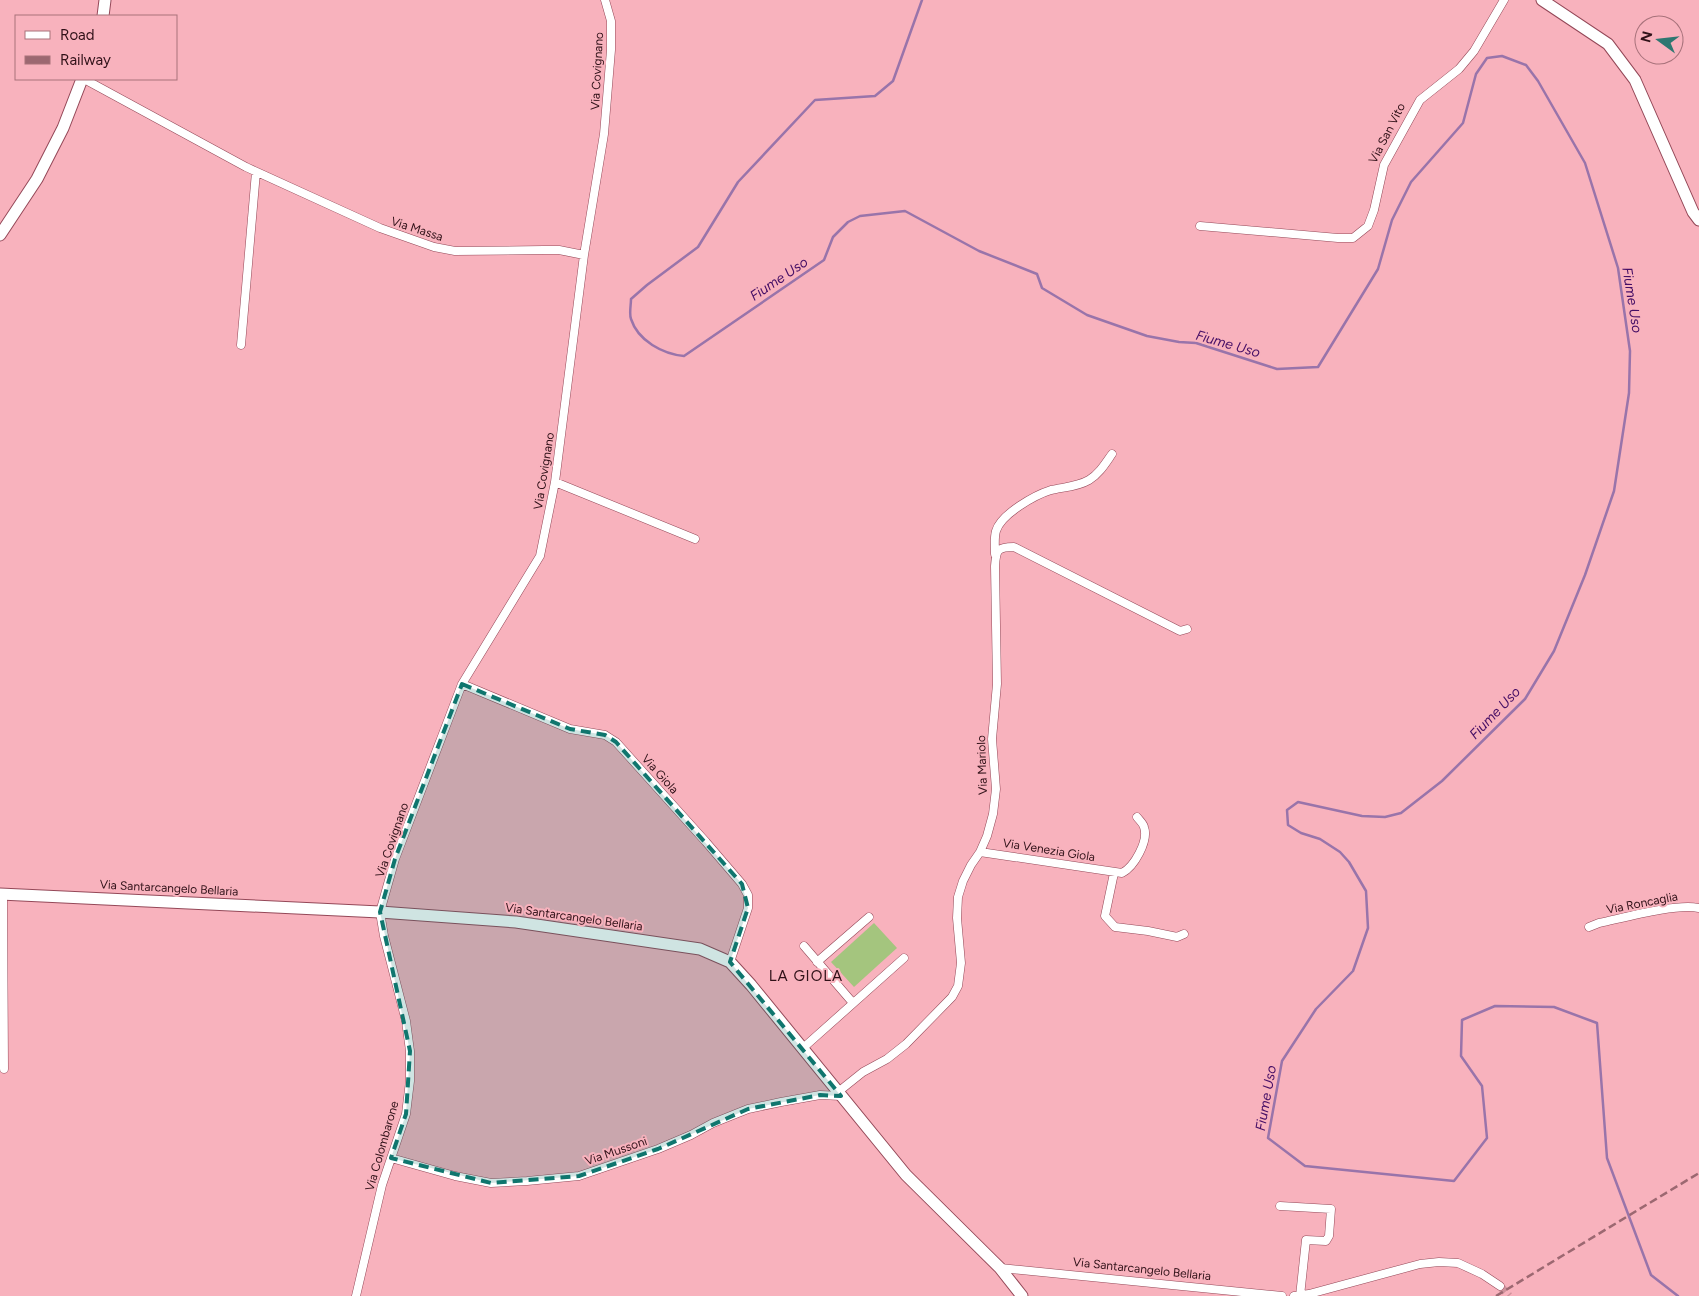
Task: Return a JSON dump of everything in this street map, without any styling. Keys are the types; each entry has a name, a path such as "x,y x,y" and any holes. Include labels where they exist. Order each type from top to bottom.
{"street":[{"path":"103,15 105,0"},
{"name":"Via Covignano","path":"380,912 395,859 462,684 540,556 555,482 584,255 604,134 612,50 611,21 605,0"},
{"name":"Via San Vito","path":"1200,226 1353,238 1368,226 1374,210 1384,165 1420,100 1459,70 1474,51 1504,0"},
{"path":"1542,0 1608,44 1635,80 1693,212 1699,220"},
{"path":"0,235 37,179 63,128 84,80"},
{"name":"Via Massa","path":"86,80 256,172 380,228 434,247 454,251 552,250 584,255"},
{"path":"241,345 256,172"},
{"name":"Via Mariolo","path":"840,1094 864,1072 906,1044 952,997 958,986 962,963 957,918 958,897 963,881 980,852 993,814 996,788 992,739 997,684 994,541 996,530 1001,520 1031,498 1090,480 1100,472 1112,454"},
{"path":"555,482 695,539"},
{"path":"995,554 999,549 1014,547 1180,631 1187,629"},
{"name":"Via Giola","path":"462,684 570,729 605,735 616,742 706,842 742,884 748,895 748,908 730,962"},
{"path":"1137,817 1144,826 1145,834 1137,857 1129,869 1122,873 1114,873 1105,916 1115,927 1148,931 1177,938 1184,934"},
{"name":"Via Venezia Giola","path":"980,852 1086,867 1114,873"},
{"name":"Via Santarcangelo Bellaria","path":"4,1069 2,894 380,912 526,923 700,949 730,962 751,985 906,1175 1000,1268 1022,1296"},
{"name":"Via Roncaglia","path":"1589,927 1599,923 1677,907 1693,906 1699,908"},
{"name":"Via Colombarone","path":"356,1296 382,1185 406,1114 410,1081 410,1051 406,1021 384,936 380,912"},
{"path":"818,962 869,917"},
{"path":"804,946 853,1003"},
{"path":"803,1048 904,958"},
{"name":"Via Mussoni","path":"391,1158 454,1176 491,1183 527,1182 579,1176 658,1149 748,1109 820,1095 840,1094"},
{"path":"1280,1206 1330,1209 1329,1236 1326,1241 1306,1240 1300,1296"},
{"path":"1294,1296 1420,1264 1439,1262 1458,1263 1482,1274 1500,1286"},
{"name":"Via Santarcangelo Bellaria","path":"1000,1268 1225,1293 1282,1296"}],"highlighted area":[{"path":"462,684 570,729 605,735 616,742 742,884 748,908 730,962 841,1096 820,1095 748,1109 658,1149 579,1176 491,1183 391,1158 406,1114 410,1051 380,912 395,859"}],"green space":[{"path":"874,923 897,948 854,987 831,962"}],"waterway":[{"name":"Fiume Uso","path":"922,0 893,81 875,96 815,100 738,182 698,247 631,299 631,319 634,327 645,340 660,349 684,356 824,260 833,237 848,222 860,216 905,211 979,251 1037,274 1042,288 1087,315 1147,336 1196,343 1277,369 1318,367 1378,269 1392,220 1411,182 1463,123 1476,74 1487,58 1502,56 1526,65 1538,81 1585,163 1618,268 1630,351 1629,393 1614,491 1585,575 1554,651 1525,699 1442,781 1401,813 1385,817 1362,816 1298,802 1287,810 1288,825 1301,833 1320,839 1340,852 1349,862 1366,891 1368,928 1353,971 1316,1009 1282,1061 1268,1138 1305,1166 1454,1181 1487,1138 1482,1086 1461,1056 1462,1020 1495,1006 1554,1007 1597,1023 1607,1158 1651,1275 1678,1296"}],"tunnel":[{"path":"1500,1286 1509,1296"}],"railway":[{"path":"1496,1296 1699,1173"}],"district":[{"name":"LA GIOLA","path":"806,976"}]}
